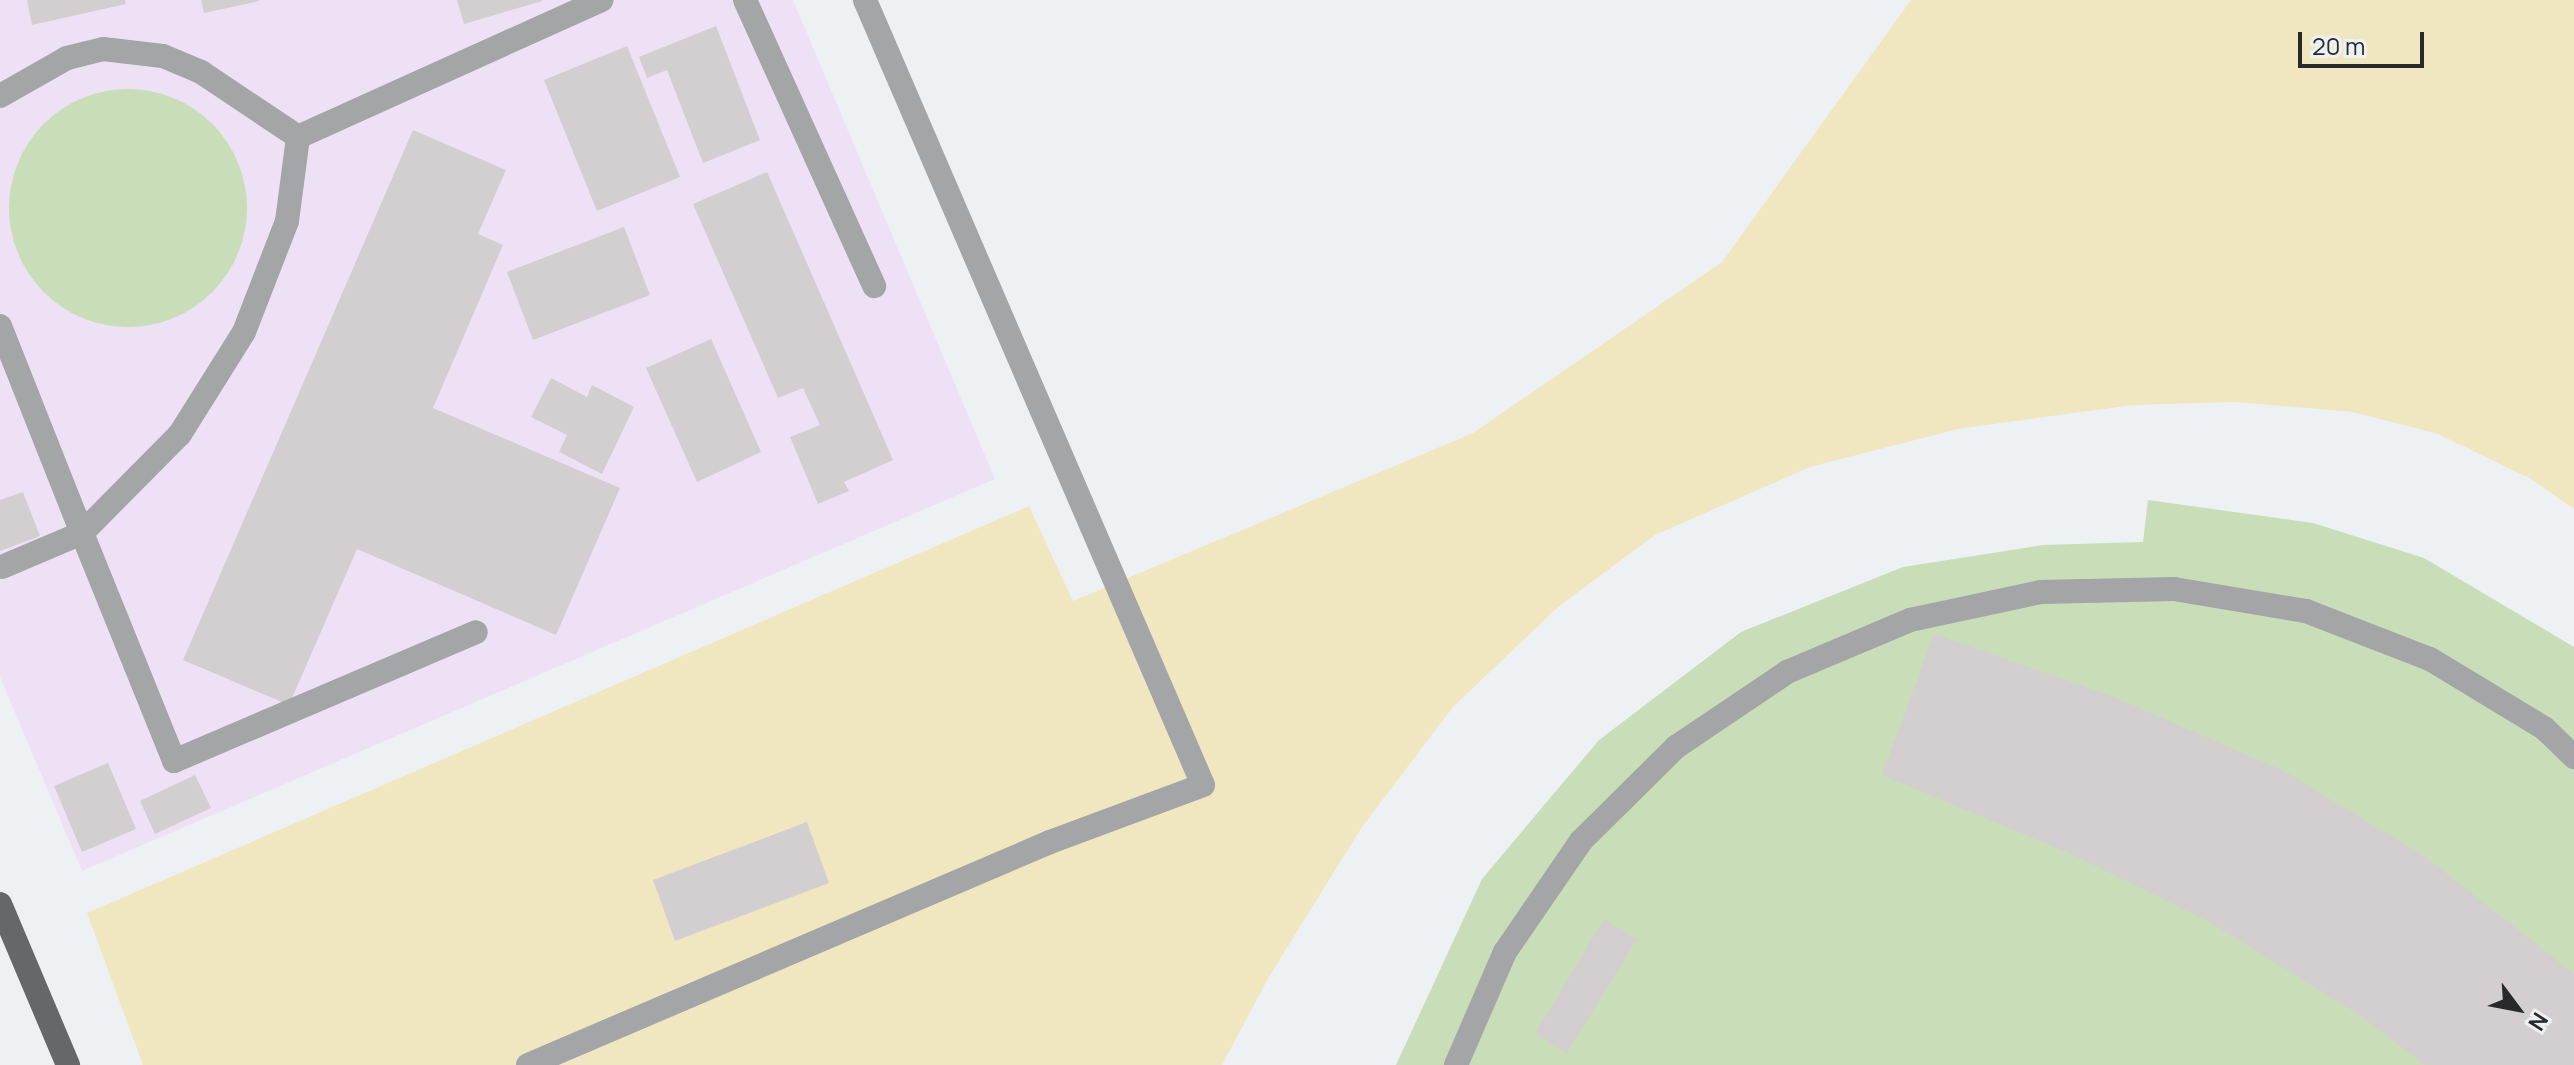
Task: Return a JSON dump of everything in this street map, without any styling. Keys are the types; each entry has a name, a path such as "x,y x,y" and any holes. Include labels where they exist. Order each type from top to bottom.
{"main road":[{"path":"0,904 68,1065"}],"street":[{"path":"298,137 601,0"},
{"path":"745,0 874,286"},
{"path":"528,1065 1050,842 1203,785 865,0"},
{"path":"0,96 67,58 103,49 163,56 201,72 298,137"},
{"path":"2,567 82,533 180,434 244,332 287,221 298,137"},
{"path":"0,326 174,761 476,632"},
{"path":"1456,1065 1505,952 1573,853 1676,747 1787,672 1910,620 2041,592 2174,589 2306,611 2430,659 2544,728 2574,757"}],"shaded area":[{"path":"0,0 793,0 995,479 82,871 0,677"}],"green space":[{"path":"128,89 173,98 194,109 212,124 227,142 238,163 247,208 238,253 227,274 212,292 194,307 173,318 128,327 83,318 62,307 44,292 29,274 18,253 9,208 18,163 29,142 44,124 62,109 83,98"},
{"path":"2148,500 2313,523 2424,558 2574,647 2574,1065 1396,1065 1482,879 1599,740 1741,632 1903,567 2043,545 2143,542"}],"sand":[{"path":"1911,0 2574,0 2574,509 2531,479 2438,434 2353,412 2234,402 2133,405 1958,429 1810,467 1655,535 1558,607 1453,707 1362,827 1270,975 1222,1065 143,1065 87,913 1029,506 1073,601 1473,433 1722,262"}],"building":[{"path":"27,0 125,0 126,4 32,25"},
{"path":"201,0 259,0 259,1 204,13"},
{"path":"457,0 542,0 542,1 464,24"},
{"path":"716,26 760,140 703,163 667,70 647,78 639,57"},
{"path":"627,46 680,177 597,211 544,80"},
{"path":"413,130 506,170 478,234 503,245 433,408 620,488 556,635 357,549 289,705 183,660"},
{"path":"767,172 893,460 844,482 849,491 818,504 790,437 820,425 803,388 778,398 693,204"},
{"path":"624,227 650,295 533,340 507,272"},
{"path":"711,339 761,452 697,482 646,368"},
{"path":"551,378 587,397 592,385 634,407 602,474 559,452 567,435 531,417"},
{"path":"23,492 40,536 0,551 0,500"},
{"path":"1934,634 2111,696 2284,771 2424,856 2574,974 2574,1065 2425,1065 2358,1014 2210,922 2067,852 1882,775"},
{"path":"108,763 136,829 82,852 54,786"},
{"path":"195,775 211,808 155,834 140,801"},
{"path":"807,822 829,883 675,941 653,880"},
{"path":"1604,919 1637,939 1567,1053 1535,1034"}]}
